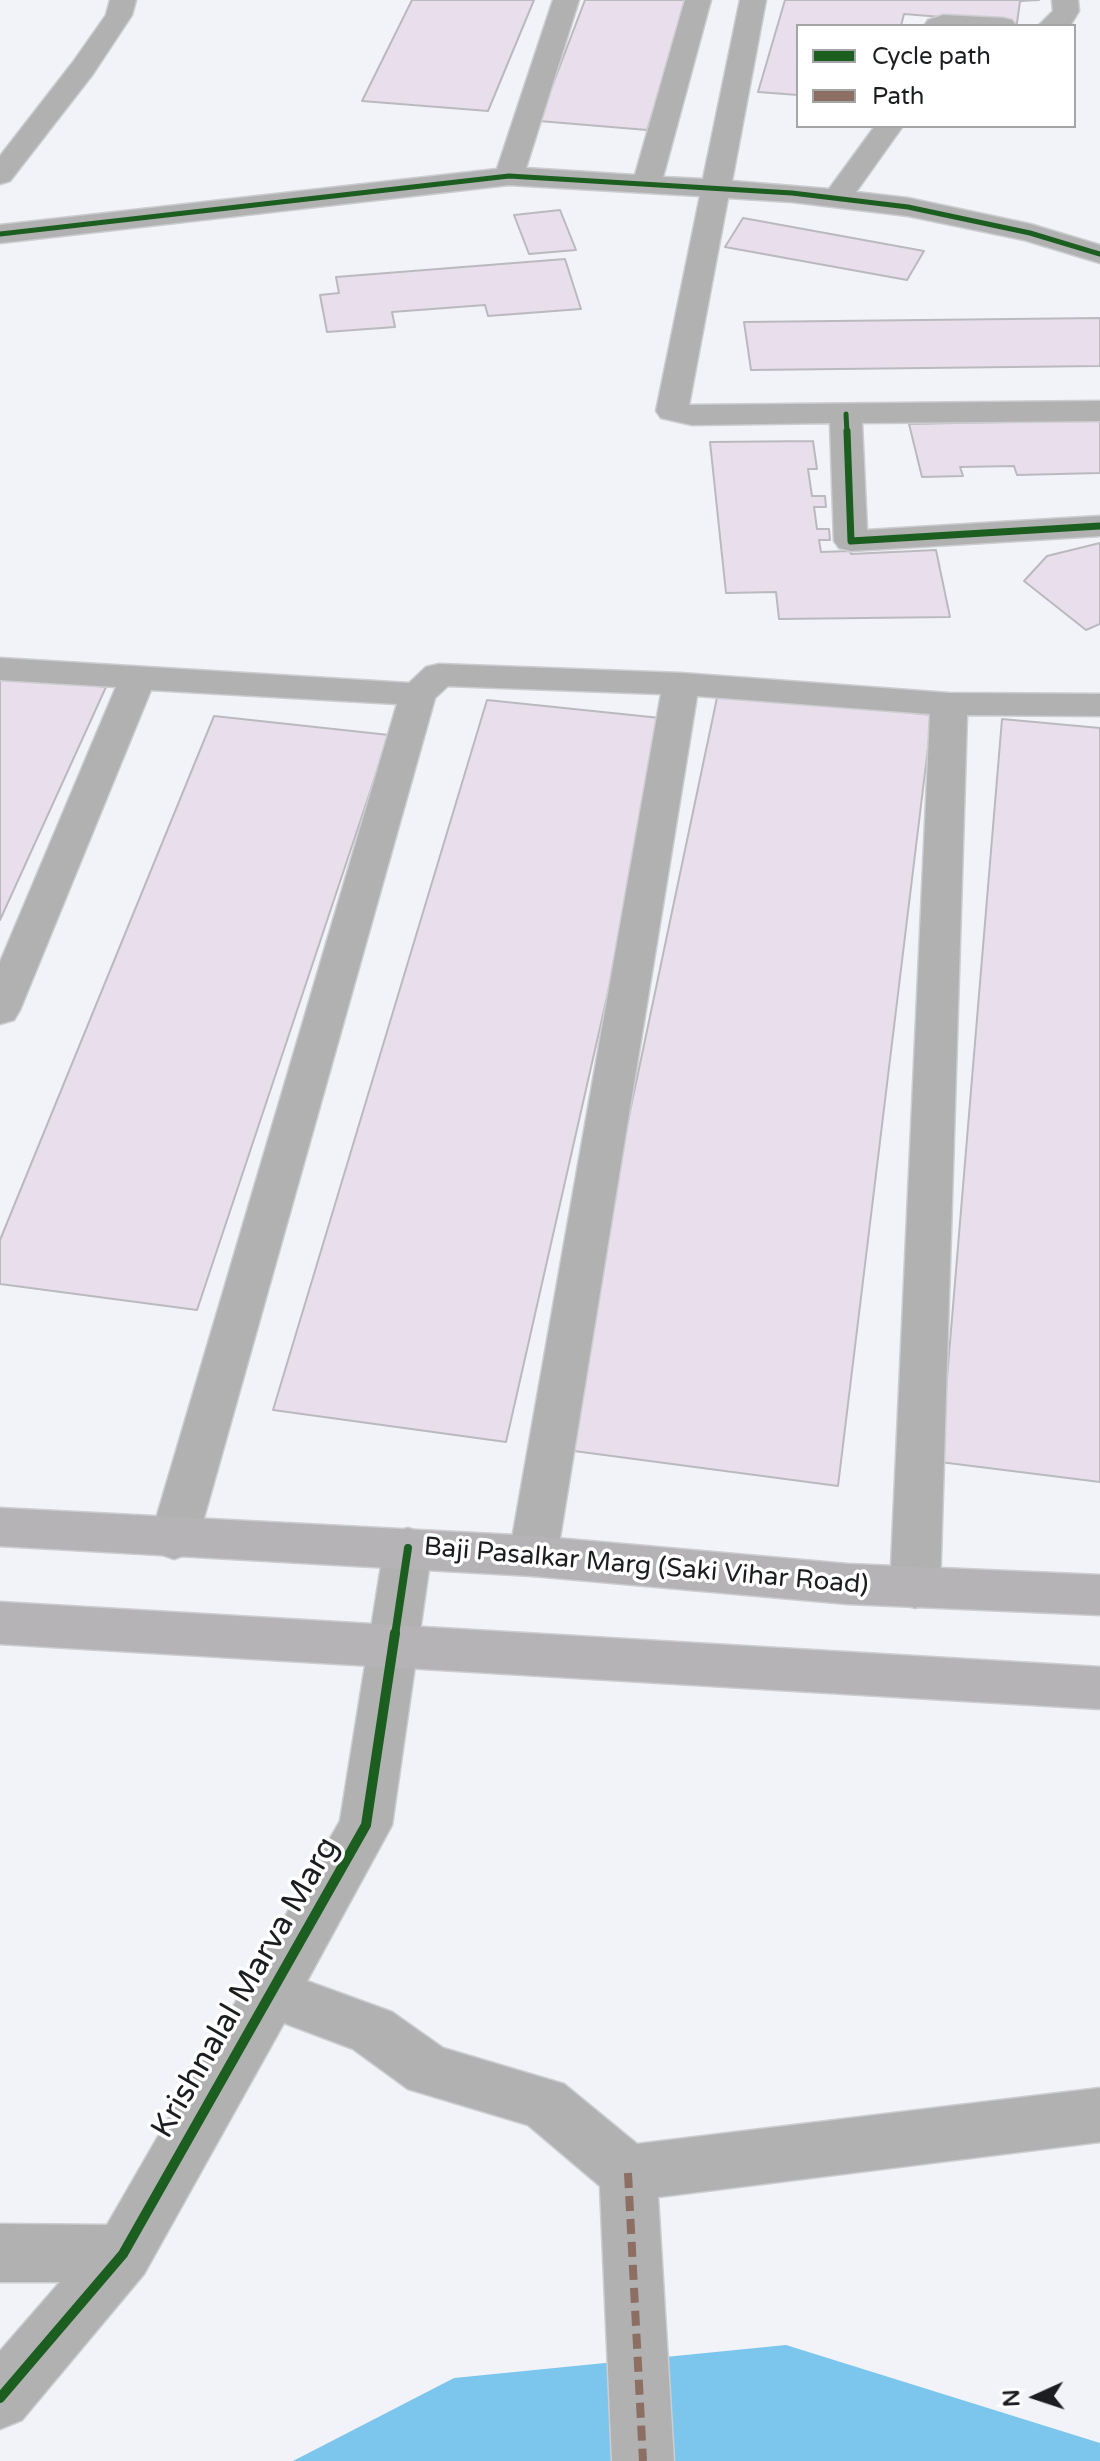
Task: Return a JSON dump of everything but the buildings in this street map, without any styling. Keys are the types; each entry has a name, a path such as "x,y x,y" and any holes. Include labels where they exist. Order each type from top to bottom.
{"main road":[{"name":"Baji Pasalkar Marg (Saki Vihar Road)","path":"0,1527 174,1539 533,1556 915,1588 1100,1595"},
{"path":"0,1623 1100,1688"}],"street":[{"path":"0,175 83,68 119,15 123,0"},
{"path":"509,176 566,0"},
{"path":"647,184 698,0"},
{"path":"753,0 672,411 692,415 1100,411"},
{"path":"1058,24 1066,11 1065,0"},
{"path":"941,24 963,24"},
{"path":"837,198 888,128"},
{"path":"0,234 509,176 718,188 908,207 1030,233 1100,254"},
{"path":"846,414 851,541 1100,526"},
{"path":"0,669 418,694"},
{"path":"174,1539 418,694 439,675 681,684 949,704 1100,705"},
{"path":"0,1010 138,678"},
{"path":"533,1556 681,684"},
{"path":"915,1588 949,704"},
{"name":"Krishnalal Marva Marg","path":"0,2398 123,2254 366,1825 408,1548"},
{"path":"272,1993 372,2030 428,2070 544,2103 628,2173 1100,2115"},
{"path":"628,2173 643,2461"},
{"path":"0,2253 123,2254"}],"water":[{"path":"786,2345 1100,2443 1100,2461 293,2461 454,2378"}],"marked path":[{"path":"628,2173 643,2461"}],"cycle path":[{"path":"0,234 509,176 792,193 908,207 1030,233 1100,254"},
{"path":"846,414 851,541 1100,526"},
{"path":"0,2398 123,2254 366,1825 408,1548"}]}
